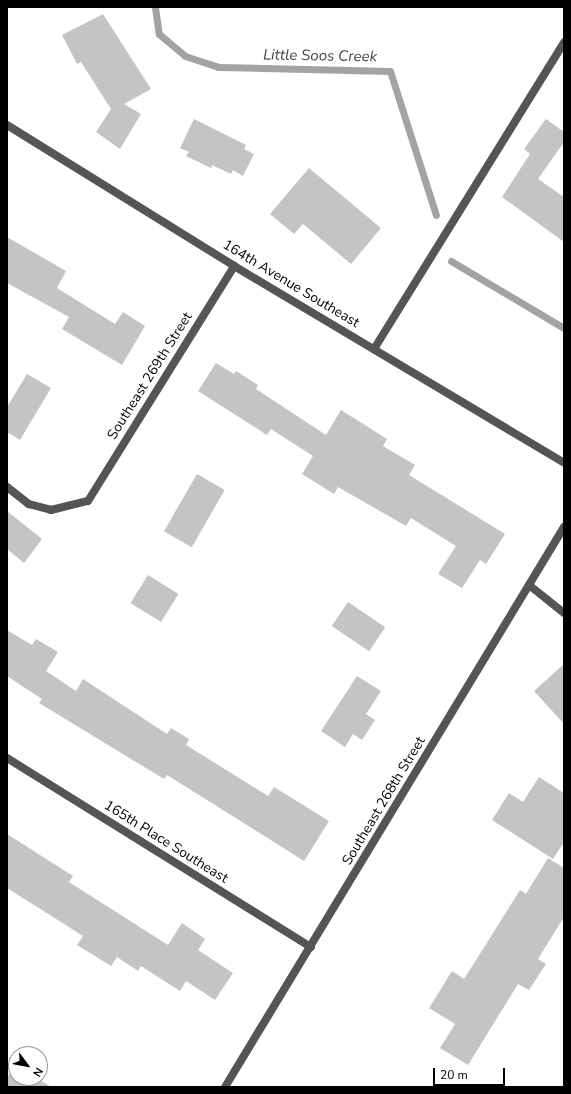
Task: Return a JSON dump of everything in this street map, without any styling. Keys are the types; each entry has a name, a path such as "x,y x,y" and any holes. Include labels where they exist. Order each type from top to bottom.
{"street":[{"path":"374,350 564,42"},
{"name":"164th Avenue Southeast","path":"7,125 234,266 564,463"},
{"name":"Southeast 269th Street","path":"7,487 30,504 51,510 88,501 234,266"},
{"name":"Southeast 268th Street","path":"225,1087 312,947 564,527"},
{"path":"529,585 564,613"},
{"name":"165th Place Southeast","path":"7,758 312,947"}],"building":[{"path":"103,14 151,89 124,104 141,114 120,149 96,132 111,109 81,62 77,64 62,35"},
{"path":"194,119 246,145 244,149 254,154 243,176 233,170 231,174 212,165 211,168 186,156 189,152 180,148"},
{"path":"546,119 564,132 564,142 538,179 564,197 564,242 502,197 530,154 524,149"},
{"path":"309,168 381,228 351,264 303,224 294,234 270,214"},
{"path":"7,237 66,271 57,288 115,324 123,312 145,326 122,365 62,329 69,317 7,283"},
{"path":"216,363 234,374 236,371 258,385 256,389 326,435 341,410 387,439 383,446 415,465 409,475 505,534 486,564 480,560 462,588 438,574 456,546 411,518 406,526 338,487 334,494 302,474 313,456 271,429 267,435 198,391"},
{"path":"27,374 51,388 20,440 7,432 7,407"},
{"path":"197,474 225,490 192,547 164,531"},
{"path":"7,511 42,539 24,563 7,549"},
{"path":"148,575 179,594 161,622 131,603"},
{"path":"348,602 385,627 369,651 332,626"},
{"path":"7,630 32,645 36,639 58,652 46,671 76,691 83,679 167,734 171,728 189,739 186,745 268,796 274,787 329,821 304,861 167,775 164,779 39,703 42,699 7,676"},
{"path":"564,664 564,724 534,691"},
{"path":"357,676 381,691 366,714 375,720 362,740 353,734 345,747 321,731"},
{"path":"539,777 564,793 564,842 553,859 492,820 509,793 523,802"},
{"path":"7,834 73,876 69,882 168,945 182,923 205,939 198,950 233,973 215,1000 186,981 180,991 141,966 138,971 117,957 111,966 77,945 83,936 7,888"},
{"path":"548,858 564,868 564,917 538,959 546,964 529,990 518,984 468,1065 440,1048 455,1024 429,1008 452,971 464,979 520,890 526,894"},
{"path":"8,1076 8,1086 48,1085 51,1087 7,1087"}],"waterway":[{"name":"Little Soos Creek","path":"155,7 159,34 185,56 218,67 390,71 436,215"},
{"name":"Little Soos Creek","path":"451,261 564,328"}]}
